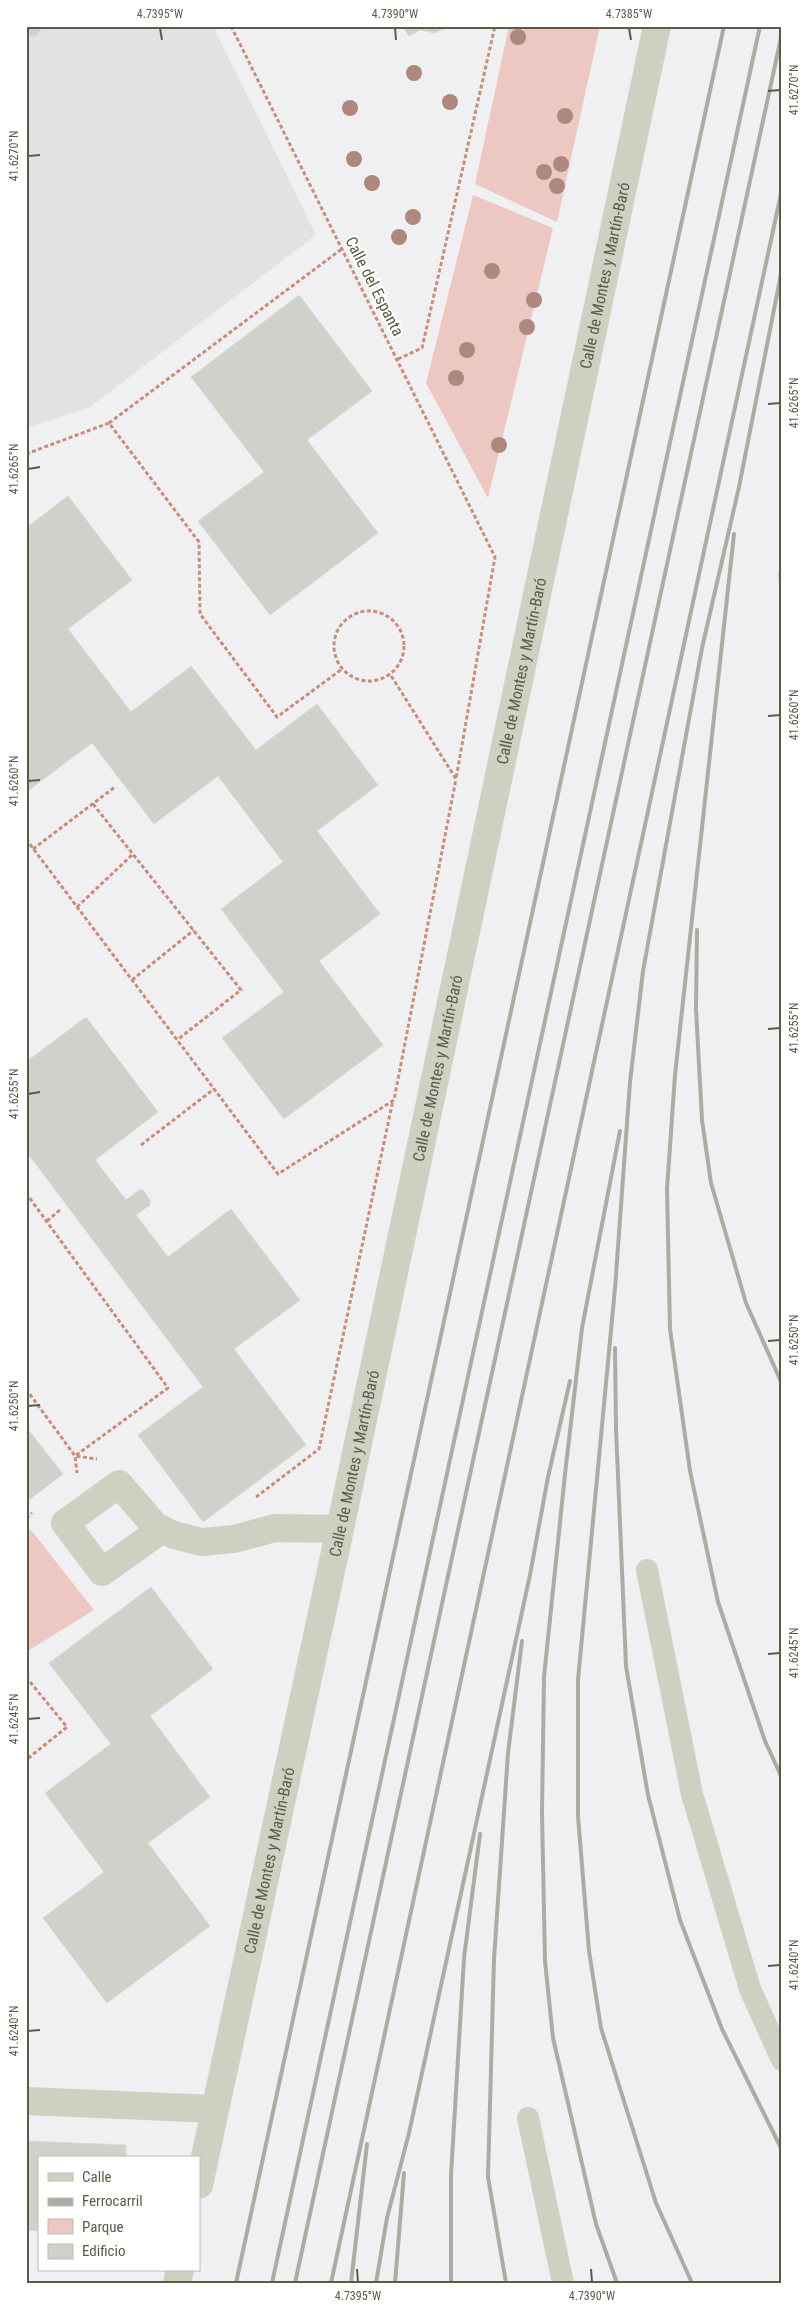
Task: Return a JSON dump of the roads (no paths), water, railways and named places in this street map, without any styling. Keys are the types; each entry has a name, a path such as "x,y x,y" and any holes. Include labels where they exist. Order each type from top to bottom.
{"street":[{"name":"Calle de Montes y Martín-Baró","path":"200,2181 340,1529 657,26"},
{"path":"162,1529 201,1542 234,1539 275,1528 340,1529"},
{"path":"26,2101 216,2109"}],"lane":[{"path":"647,1570 692,1794 750,1988 782,2060"},
{"path":"528,2118 562,2283"}],"railway":[{"path":"236,2283 724,26"},
{"path":"272,2283 760,26"},
{"path":"295,2283 782,33"},
{"path":"331,2283 782,189"},
{"path":"692,2283 656,2203 601,2028 589,1951 578,1816 578,1680 615,1288 630,1082 643,971 702,648 739,487 782,269"},
{"path":"734,534 675,1075 667,1189 670,1329 690,1471 718,1602 765,1741 782,1778"},
{"path":"697,930 696,1009 702,1120 711,1183 746,1303 782,1384"},
{"path":"617,2283 596,2224 553,2038 545,1961 542,1812 544,1677 565,1474 582,1328 620,1131"},
{"path":"615,1348 616,1428 626,1666 648,1795 680,1920 722,2029 782,2150"},
{"path":"376,2283 387,2218 409,2133 530,1575 548,1477 570,1381"},
{"path":"506,2283 488,2177 494,1959 508,1753 522,1641"},
{"path":"451,2283 451,2175 464,1958 480,1834"},
{"path":"351,2283 367,2144"},
{"path":"395,2283 404,2173"}]}
